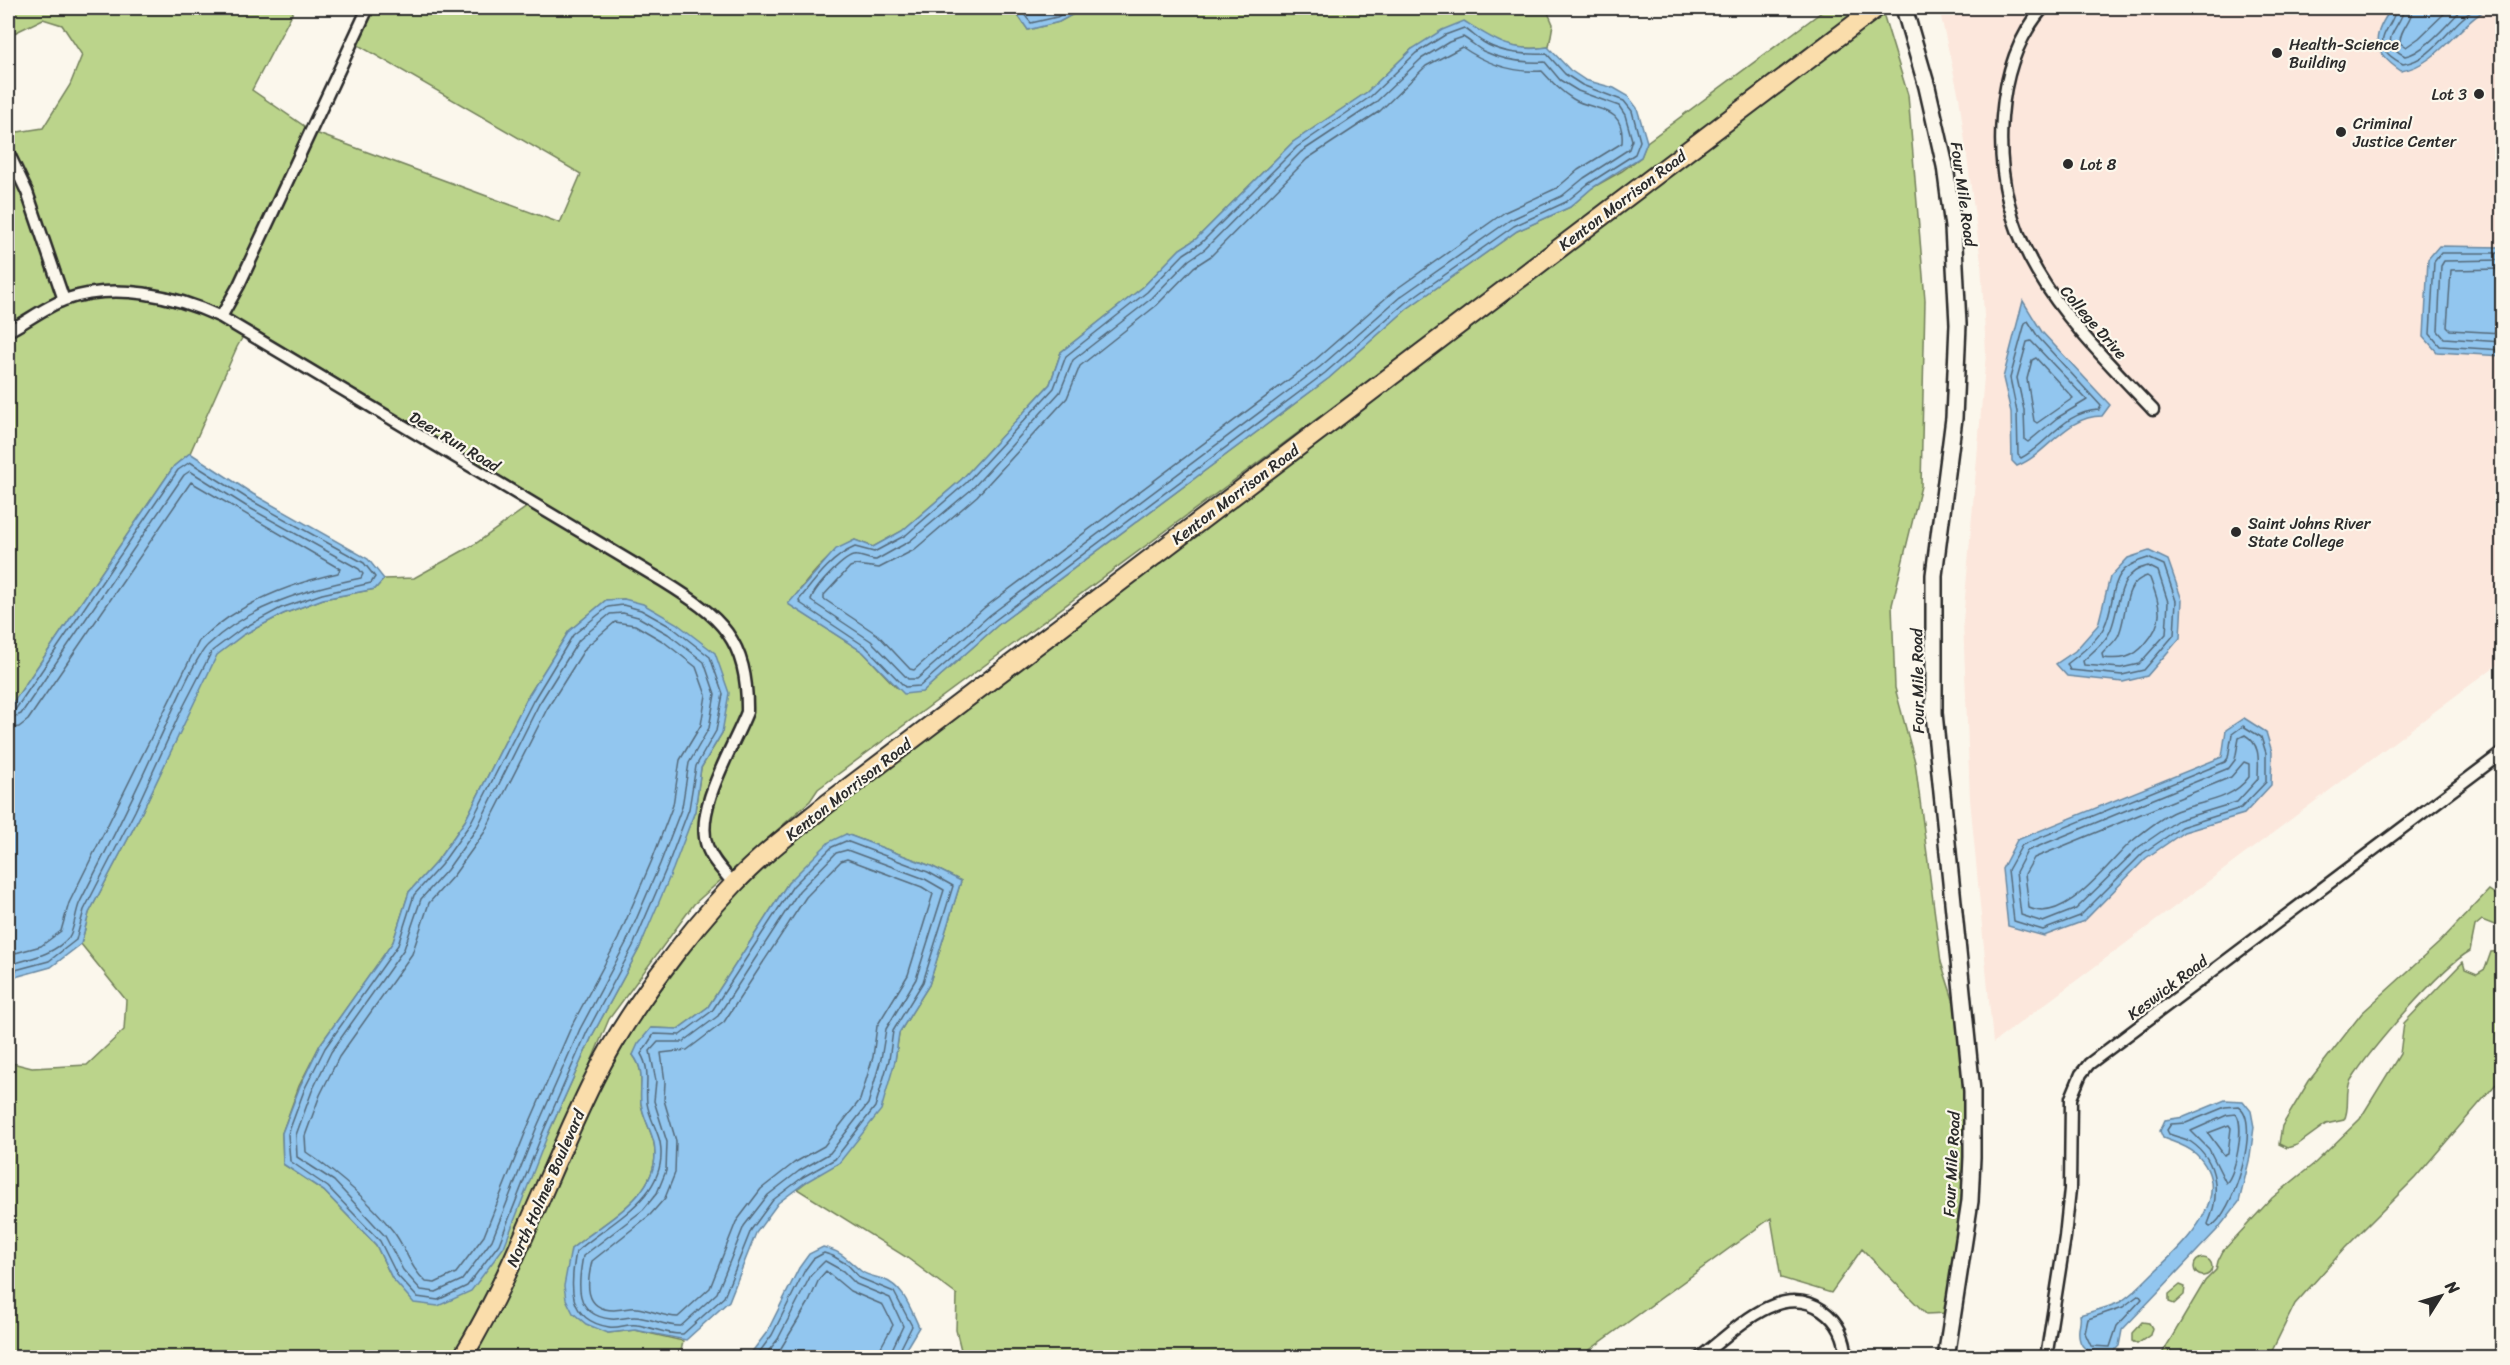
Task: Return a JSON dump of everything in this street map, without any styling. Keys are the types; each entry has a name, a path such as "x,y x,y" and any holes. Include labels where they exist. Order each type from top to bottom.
{"main road":[{"name":"Kenton Morrison Road","path":"630,1018 701,922 734,884 763,856 827,804 1876,8"},
{"name":"Four Mile Road","path":"1904,8 1927,87 1945,166 1953,227 1958,324 1954,418 1934,575 1934,719 1969,1059 1972,1157 1970,1201 1946,1358"},
{"name":"North Holmes Boulevard","path":"462,1358 501,1288 595,1076 630,1018"}],"street":[{"path":"221,317 368,8"},
{"name":"College Drive","path":"2043,8 2024,35 2005,87 2000,144 2008,204 2030,260 2046,290 2068,320 2153,410"},
{"path":"8,152 27,192 64,300"},
{"name":"Deer Run Road","path":"8,331 64,300 99,294 137,292 176,299 221,317 682,593 716,617 731,636 744,668 747,712 708,801 704,822 707,846 734,884"},
{"name":"Keswick Road","path":"2046,1358 2067,1218 2071,1098 2080,1074 2098,1057 2502,753"},
{"path":"1699,1358 1769,1306 1795,1301 1808,1303 1828,1314 1842,1333 1847,1358"}],"shaded area":[{"name":"Saint Johns River State College","path":"1939,8 2502,8 2502,661 1993,1043 1970,799 1963,621 1986,353 1981,262 1959,97"}],"green space":[{"path":"8,8 295,8 252,90 313,132 560,223 581,174 351,41 362,8 1013,8 1028,30 1059,22 1077,12 1089,12 1093,8 1274,8 1309,12 1313,8 1546,8 1553,24 1549,47 1529,48 1501,43 1475,28 1412,49 1367,92 1293,142 1196,239 1180,249 1143,287 1061,352 1050,384 962,479 902,531 873,547 855,540 835,552 818,568 789,604 863,652 896,687 922,692 998,625 1329,378 1408,308 1517,231 1570,207 1592,188 1622,171 1641,157 1647,142 1827,8 1866,8 1640,179 818,789 810,801 694,904 609,1019 513,1248 454,1357 8,1357 8,1062 32,1068 87,1065 124,1030 126,1000 81,944 89,913 141,814 216,655 243,635 283,614 323,599 375,589 384,579 414,578 475,544 538,499 249,326 237,347 190,453 174,466 8,710 8,126 18,132 43,128 70,85 82,55 62,25 43,19 8,36","holes":["624,599 722,733 701,768 695,811 639,949 593,1034 548,1134 392,1278 376,1245 324,1191 283,1164 282,1133 299,1086 320,1045 393,942 409,892 437,861 465,821 527,698 569,631 606,600"]},
{"path":"1882,10 1908,95 1925,300 1921,486 1892,605 1895,688 1915,762 1941,962 1959,1018 1965,1092 1963,1201 1947,1313 1926,1314 1862,1249 1831,1293 1781,1278 1771,1218 1580,1357 971,1357 961,1350 956,1330 957,1295 906,1257 797,1189 806,1182 895,1061 899,1033 929,985 961,881 931,866 846,834 788,883 708,1007 678,1029 651,1028 633,1055 641,1073 642,1109 654,1143 655,1161 650,1177 641,1192 628,1205 571,1249 608,1333 635,1330 683,1341 680,1357 469,1358 569,1144 638,1020 711,923 767,861"},
{"path":"2502,887 2502,928 2482,920 2475,926 2470,951 2424,991 2374,1049 2351,1080 2344,1120 2326,1124 2297,1145 2287,1148 2279,1144 2282,1126 2309,1081 2362,1013 2439,943 2489,890 2495,894"},
{"path":"2502,951 2502,1077 2415,1178 2345,1248 2295,1304 2269,1357 2160,1357 2205,1281 2216,1270 2223,1251 2272,1198 2315,1163 2360,1119 2400,1054 2404,1023 2463,962 2465,969 2477,974 2485,969 2491,952"},
{"path":"2203,1258 2209,1261 2212,1267 2209,1273 2203,1276 2197,1273 2194,1267 2197,1261"},
{"path":"2180,1285 2185,1287 2184,1295 2174,1304 2169,1302 2169,1294"},
{"path":"2142,1322 2149,1323 2152,1328 2150,1335 2137,1344 2132,1341 2132,1333"}],"water":[{"path":"1013,8 1093,8 1089,12 1077,12 1059,22 1028,30"},
{"path":"2392,8 2489,8 2467,24 2426,61 2401,71 2384,57 2377,42 2380,27"},
{"path":"1464,21 1504,43 1524,48 1548,47 1570,70 1585,80 1614,88 1628,96 1637,108 1647,142 1641,157 1592,188 1570,207 1517,231 1408,308 1329,378 998,625 922,692 904,694 863,652 788,604 836,549 855,540 873,547 902,531 962,479 1050,384 1061,352 1143,287 1180,249 1196,239 1293,142 1367,92 1412,49 1442,30"},
{"path":"2439,246 2502,247 2502,356 2437,352 2424,337 2428,259"},
{"path":"2023,301 2042,332 2110,405 2102,416 2077,422 2038,453 2017,466 2012,461 2011,412 2003,378"},
{"path":"190,453 253,494 368,559 384,579 375,589 323,599 283,614 243,635 217,655 141,814 89,913 81,944 51,967 8,979 8,710 174,466"},
{"path":"2149,551 2168,560 2182,600 2180,638 2147,676 2123,682 2067,676 2056,664 2075,651 2098,625 2110,577 2128,558"},
{"path":"624,599 643,604 676,623 715,653 729,693 722,733 701,768 695,811 673,869 639,949 593,1034 548,1134 504,1247 471,1291 438,1306 414,1303 392,1278 376,1245 324,1191 283,1164 282,1133 300,1086 320,1045 393,942 409,892 437,861 465,821 527,698 569,631 606,600"},
{"path":"2244,718 2266,732 2272,752 2271,785 2244,814 2184,832 2146,858 2084,921 2044,936 2008,926 2002,869 2017,840 2222,757 2226,730"},
{"path":"846,834 931,866 961,881 929,985 899,1033 895,1061 881,1110 839,1163 806,1182 778,1203 756,1233 729,1301 686,1340 635,1330 608,1333 586,1324 573,1313 566,1299 564,1286 571,1249 614,1217 641,1192 650,1177 655,1161 654,1143 641,1103 641,1073 633,1055 638,1044 651,1028 678,1029 708,1007 788,883 829,842"},
{"path":"2225,1100 2243,1101 2251,1111 2254,1127 2250,1157 2239,1202 2217,1230 2122,1330 2119,1346 2111,1354 2088,1350 2079,1337 2080,1315 2115,1304 2133,1292 2192,1233 2209,1202 2211,1186 2207,1170 2192,1151 2163,1138 2160,1131 2165,1120 2184,1117"},
{"path":"823,1247 840,1254 863,1273 890,1283 901,1293 919,1327 901,1357 748,1357 767,1332 799,1268 809,1254"}],"place":[{"name":"Health-Science Building","path":"2277,53"},
{"name":"Lot 3","path":"2479,94"},
{"name":"Criminal Justice Center","path":"2341,132"},
{"name":"Lot 8","path":"2068,164"},
{"name":"Saint Johns River State College","path":"2236,532"}]}
